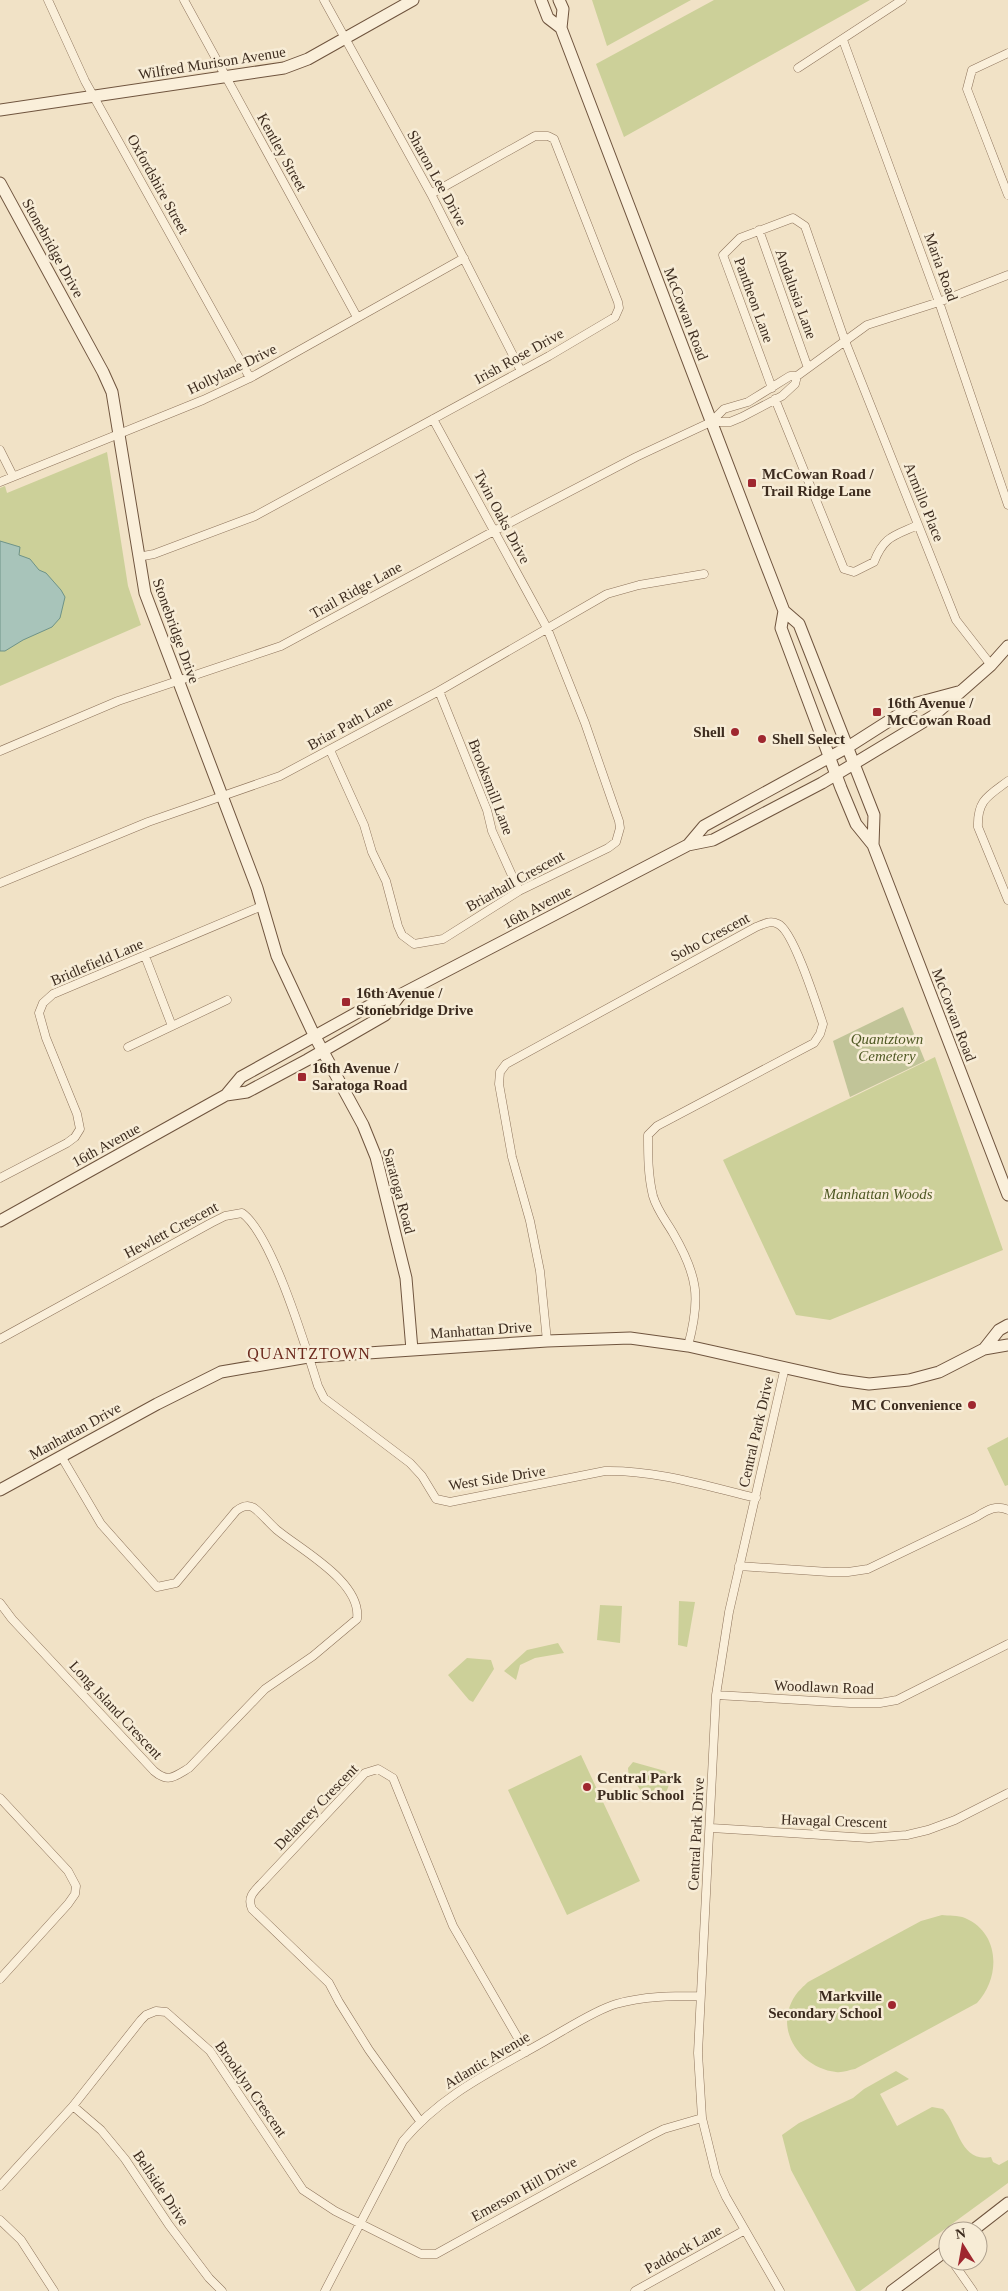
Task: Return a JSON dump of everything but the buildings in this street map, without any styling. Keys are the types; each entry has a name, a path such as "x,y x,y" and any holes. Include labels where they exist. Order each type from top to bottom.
{"main road":[{"name":"Wilfred Murison Avenue","path":"0,110 225,78 290,66 345,39 413,0"},
{"name":"McCowan Road","path":"541,0 548,18 561,28"},
{"name":"McCowan Road","path":"559,0 563,9 561,28 784,611 782,628 829,757 856,824 873,845 1008,1195"},
{"name":"Stonebridge Drive","path":"0,183 108,384 114,399 145,593 262,906 273,948 314,1035"},
{"name":"McCowan Road","path":"784,611 799,624 855,764 874,815 873,845"},
{"name":"16th Avenue","path":"226,1095 241,1077 378,1001 400,995 688,845 713,840 836,775 933,716 991,665 1008,646"},
{"name":"16th Avenue","path":"688,845 704,826 848,747 917,703 962,691"},
{"name":"16th Avenue","path":"0,1221 226,1095 247,1092 323,1051 385,1015 400,995"},
{"name":"Saratoga Road","path":"314,1035 363,1126 376,1157 406,1278 412,1350"},
{"name":"Manhattan Drive","path":"984,1349 999,1330 1008,1326"},
{"name":"Manhattan Drive","path":"0,1490 221,1372 308,1357 546,1340 630,1338 688,1346 840,1380 869,1384 889,1383 939,1372 984,1349 1008,1345"},
{"path":"985,2221 1008,2203"},
{"path":"892,2291 938,2261"}],"street":[{"name":"Oxfordshire Street","path":"48,0 69,50 250,378"},
{"name":"Kentley Street","path":"184,0 357,317"},
{"name":"Sharon Lee Drive","path":"324,0 431,194 521,371"},
{"path":"798,68 902,0"},
{"name":"Maria Road","path":"843,40 939,302 1008,505"},
{"path":"1008,53 972,70 967,89 1008,195"},
{"name":"Irish Rose Drive","path":"138,557 154,554 255,516 521,371 615,317 619,308 618,302 558,145 548,136 535,136 431,194"},
{"name":"Pantheon Lane","path":"772,388 723,255 740,238 793,218 805,226 845,341"},
{"name":"Andalusia Lane","path":"759,230 808,368"},
{"name":"Hollylane Drive","path":"0,482 204,400 250,378 464,258"},
{"path":"711,422 724,409 748,402 790,376 797,376 867,326 939,302 1008,275"},
{"name":"Armillo Place","path":"845,341 956,620 991,665"},
{"path":"711,422 730,422 775,399 795,384 797,376"},
{"path":"775,399 844,568 854,572 874,562 880,547 889,538 918,525"},
{"name":"Twin Oaks Drive","path":"433,419 547,628"},
{"name":"Trail Ridge Lane","path":"0,751 118,701 281,646 636,457 711,422"},
{"path":"0,450 13,476"},
{"name":"Briar Path Lane","path":"0,883 139,825 280,776 438,691 607,594 622,588 704,574"},
{"name":"Briarhall Crescent","path":"330,750 364,825 372,852 386,880 398,926 408,940 414,944 423,944 443,939 519,891 608,848 616,842 620,828 585,723 547,628"},
{"name":"Brooksmill Lane","path":"438,691 487,810 492,831 519,891"},
{"path":"1008,781 984,799 978,817 978,827 1008,900"},
{"name":"Bridlefield Lane","path":"0,1178 67,1142 75,1137 80,1129 77,1114 46,1038 39,1013 43,1003 54,994 262,906"},
{"name":"Soho Crescent","path":"546,1340 540,1271 530,1220 512,1157 499,1084 500,1072 506,1064 603,1009 756,927 771,922 780,925 786,931 795,949 823,1024 820,1034 814,1043 657,1126 648,1135 649,1172 653,1196 693,1274 697,1303 688,1346"},
{"path":"145,956 172,1026"},
{"path":"128,1047 227,1000"},
{"name":"Hewlett Crescent","path":"0,1339 211,1222 225,1216 242,1213 256,1227 280,1276 308,1357"},
{"name":"West Side Drive","path":"308,1357 324,1398 410,1463 422,1476 436,1499 450,1502 604,1471 662,1476 756,1498"},
{"name":"Central Park Drive","path":"780,2291 716,2174 702,2118 698,2053 711,1828 716,1696 722,1645 785,1367"},
{"name":"Long Island Crescent","path":"0,1602 12,1619 154,1771 162,1778 167,1779 189,1768 265,1689 313,1656 357,1619 358,1610 355,1600 336,1576 253,1508 247,1506 236,1511 176,1584 157,1587 101,1524 61,1456"},
{"path":"739,1566 829,1572 868,1569 976,1518 988,1510 997,1508 1008,1510"},
{"name":"Woodlawn Road","path":"716,1696 850,1703 880,1703 897,1700 1008,1644"},
{"name":"Delancey Crescent","path":"420,2121 369,2050 329,1983 252,1909 249,1902 251,1896 261,1884 366,1772 378,1769 386,1772 393,1778 453,1926 526,2052"},
{"name":"Havagal Crescent","path":"711,1828 869,1838 907,1835 955,1820 1008,1793"},
{"path":"0,1798 68,1871 76,1886 75,1894 68,1904 0,1979"},
{"name":"Atlantic Avenue","path":"325,2291 361,2224 394,2156 420,2121 462,2088 614,2004 648,1997 700,1996"},
{"name":"Brooklyn Crescent","path":"0,2186 73,2106 146,2014 156,2011 166,2012 210,2051 303,2190 317,2201 361,2224"},
{"name":"Bellside Drive","path":"73,2106 101,2130 125,2158 169,2225 209,2278 222,2291"},
{"name":"Emerson Hill Drive","path":"361,2224 421,2254 436,2254 650,2136 664,2129 702,2118"},
{"path":"0,2220 21,2240 54,2291"},
{"name":"Paddock Lane","path":"635,2291 745,2230"},
{"path":"959,2271 973,2291"}],"green space":[{"path":"592,0 691,0 607,46"},
{"path":"714,0 870,0 624,137 596,64"},
{"path":"107,452 128,586 141,625 0,686 0,488 5,486 7,493"},
{"name":"Quantztown Cemetery","path":"903,1007 925,1061 850,1097 833,1041"},
{"name":"Manhattan Woods","path":"935,1057 1003,1250 830,1320 796,1315 723,1160"},
{"path":"1008,1437 1008,1485 1005,1486 987,1448"},
{"path":"679,1601 695,1602 687,1647 678,1645"},
{"path":"600,1605 622,1606 620,1643 597,1640"},
{"path":"558,1643 564,1653 535,1658 520,1665 516,1680 504,1671 527,1650"},
{"path":"467,1658 491,1660 494,1669 473,1702 469,1700 448,1675"},
{"path":"581,1755 640,1881 567,1915 508,1790"},
{"path":"633,1762 665,1771 668,1775 669,1784 663,1796 655,1800 644,1795 634,1781 629,1779 628,1768"},
{"path":"942,1915 962,1917 977,1925 991,1945 993,1969 985,1992 977,2003 855,2069 838,2072 823,2069 801,2055 789,2033 787,2021 789,2009 795,1996 808,1982 921,1921"},
{"path":"896,2071 909,2079 880,2094 897,2126 932,2107 943,2109 966,2149 981,2157 991,2157 993,2162 999,2165 1008,2160 1008,2183 956,2221 938,2221 938,2234 860,2291 856,2291 791,2170 782,2135 799,2123 853,2098 864,2089"}],"water":[{"path":"0,541 20,547 19,555 30,559 39,570 46,573 65,597 60,618 52,627 23,640 5,651 0,651"}],"place":[{"name":"McCowan Road / Trail Ridge Lane","path":"752,483"},
{"name":"16th Avenue / McCowan Road","path":"877,712"},
{"name":"Shell","path":"735,732"},
{"name":"Shell Select","path":"762,739"},
{"name":"16th Avenue / Stonebridge Drive","path":"346,1002"},
{"name":"16th Avenue / Saratoga Road","path":"302,1077"},
{"name":"MC Convenience","path":"972,1405"},
{"name":"Central Park Public School","path":"587,1787"},
{"name":"Markville Secondary School","path":"892,2005"}],"district":[{"name":"QUANTZTOWN","path":"309,1353"}]}
